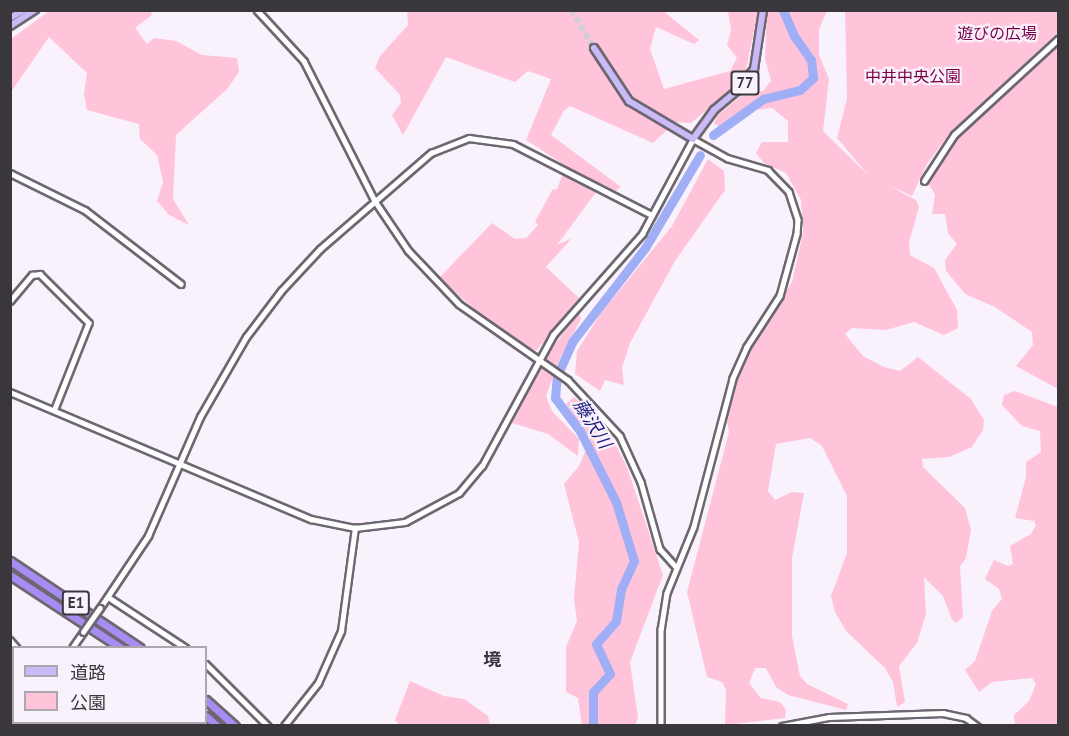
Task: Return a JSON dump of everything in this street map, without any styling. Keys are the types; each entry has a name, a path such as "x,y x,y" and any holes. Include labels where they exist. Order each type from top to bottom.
{"highway":[{"name":"E1","path":"10,561 137,646"},
{"name":"E1","path":"10,575 118,646"},
{"path":"207,701 235,726"}],"main road":[{"path":"10,18 24,10"},
{"path":"10,26 35,10"},
{"name":"77","path":"693,139 714,110 737,91 754,69 763,10"},
{"path":"594,48 629,101 693,139"}],"street":[{"path":"257,10 304,61 375,201 398,238 433,279 488,326 568,380 620,436 641,482 660,549 676,567"},
{"path":"924,181 954,135 1059,39"},
{"path":"73,646 148,536 222,376 246,337 281,291 320,249 437,149 470,138 488,138 513,144 652,215"},
{"path":"10,392 55,409 311,519 355,528 405,522 459,494 492,451 539,360 558,329 631,249 693,139 728,158 775,175 789,192 798,220 780,296 747,347 733,379 694,527 676,567 661,629 661,726"},
{"path":"10,174 85,210 181,284"},
{"path":"10,301 32,275 40,274 89,323 55,409"},
{"path":"284,726 318,683 341,630 355,528"},
{"path":"108,597 183,646"},
{"path":"207,665 268,726"},
{"path":"782,726 830,717 943,713 966,718 976,726"}],"green space":[{"path":"49,11 150,11 152,15 135,28 147,44 154,38 176,41 202,55 237,58 239,72 227,89 176,135 173,199 189,225 169,215 157,201 163,182 157,155 140,139 139,124 87,110 84,94 87,73 49,37 11,92 11,39"},
{"path":"407,11 663,11 699,40 694,44 656,27 650,49 664,89 730,71 737,58 727,45 731,30 728,11 758,11 744,80 691,123 676,122 653,143 570,106 563,112 551,135 621,187 616,191 602,184 557,245 572,238 546,267 579,298 537,350 531,350 489,322 439,278 492,223 515,239 526,238 538,225 535,222 552,190 557,189 566,166 526,140 551,79 528,71 515,82 446,57 403,135 392,115 401,103 400,95 375,68 380,56 408,25"},
{"name":"遊びの広場","path":"767,11 827,11 819,29 819,55 829,79 823,131 869,176 837,138 847,98 845,11 1058,11 1058,32 949,134 927,164 912,196 888,185 916,200 919,207 909,242 910,255 934,268 957,310 958,328 944,335 914,322 886,330 852,328 845,334 863,356 884,367 900,371 918,357 971,399 984,420 983,430 972,447 949,457 922,459 923,467 965,508 971,530 966,558 960,566 963,617 956,623 952,620 943,596 924,577 926,614 917,643 899,666 905,702 897,707 893,682 885,668 846,631 835,612 831,596 847,553 847,496 822,446 810,438 776,444 768,491 775,500 792,492 804,493 792,558 792,636 800,676 807,684 848,704 846,710 788,695 776,687 766,668 755,668 749,683 761,698 780,702 786,710 785,718 725,725 726,690 722,682 707,677 687,592 729,432 727,422 739,369 792,282 803,233 801,200 786,173 764,163 756,153 762,142 788,142 788,121 772,108 754,110 727,130 714,124 717,116 747,91 763,91 771,81 765,58"},
{"name":"中井中央公園","path":"1058,44 1058,389 1016,366 1033,345 1032,332 995,307 965,294 946,271 945,260 957,244 948,233 945,214 932,214 935,195 928,183 950,146"},
{"path":"708,159 724,171 725,190 675,261 630,343 622,368 624,385 605,380 600,391 575,374 577,351 601,313 672,226"},
{"path":"579,313 581,319 560,358 546,396 552,411 579,439 578,456 548,434 512,423 547,354"},
{"path":"1015,391 1058,407 1058,725 1015,725 1014,715 1029,701 1036,684 1032,678 992,682 979,692 965,670 975,661 992,611 1002,599 999,589 985,579 994,560 1008,566 1013,564 1010,546 1031,534 1036,525 1034,521 1015,518 1026,477 1026,462 1041,452 1040,431 1022,426 1002,405 1004,395"},
{"path":"574,397 605,424 627,467 663,575 630,662 638,718 635,725 582,725 578,698 566,692 566,647 577,621 574,599 579,542 564,484 579,466 590,440 566,404"},
{"path":"410,681 444,696 464,699 488,716 490,725 399,725 395,720"}],"waterway":[{"name":"藤沢川","path":"713,135 763,99 800,90 813,78 811,60 794,36 783,10"},
{"name":"藤沢川","path":"593,726 593,692 610,674 596,644 616,621 621,589 634,561 616,502 580,431 555,398 557,376 572,342 645,248 700,155"}],"tunnel":[{"path":"571,10 594,48"}],"district":[{"name":"境","path":"492,660"}]}
